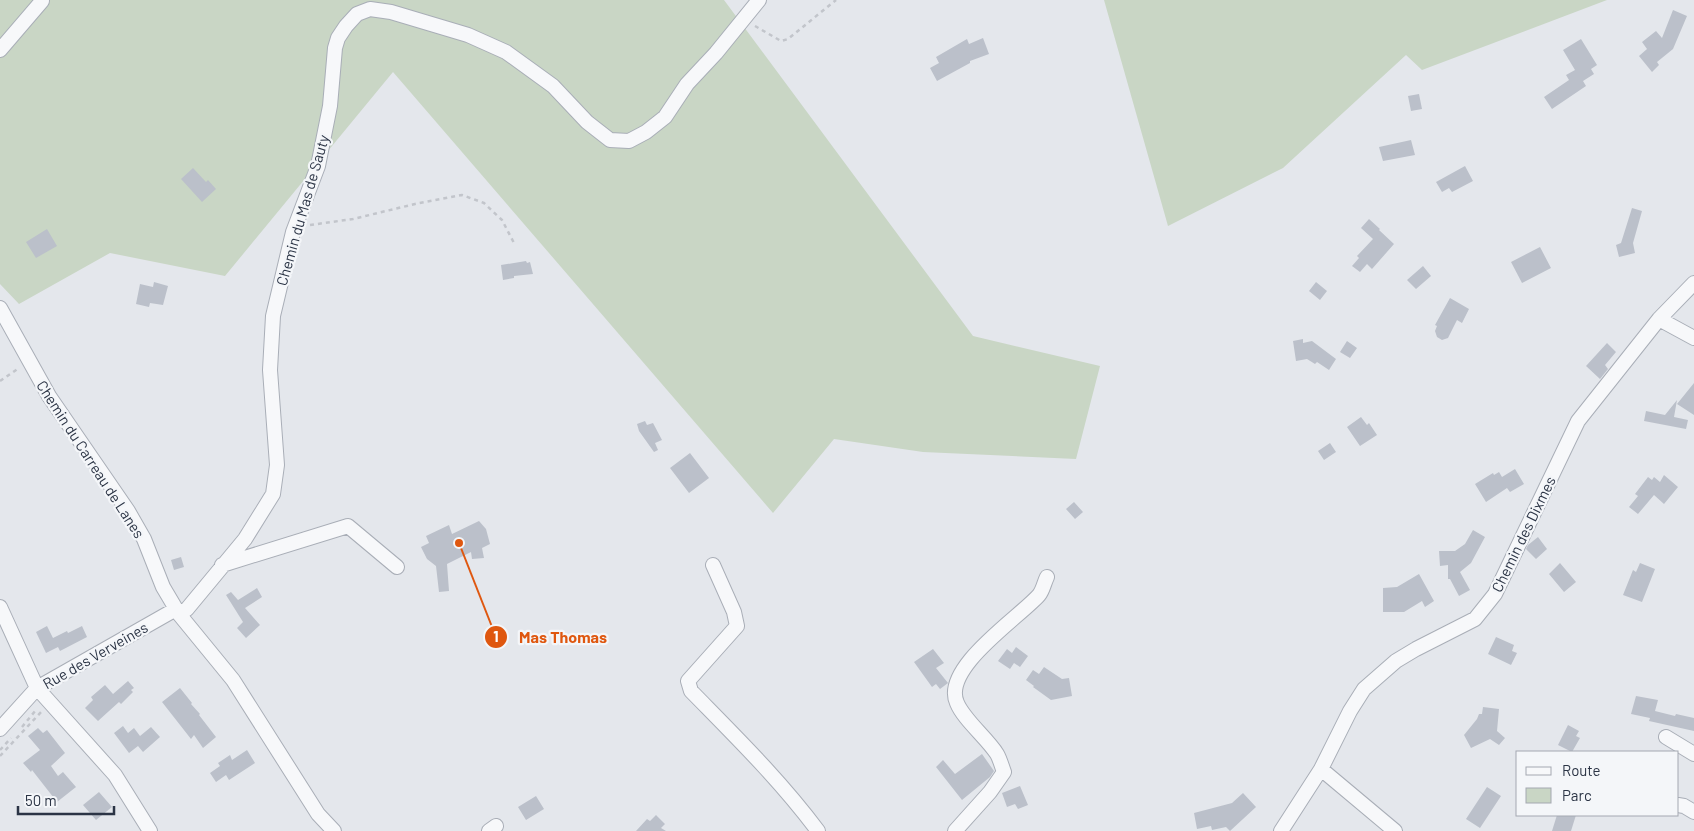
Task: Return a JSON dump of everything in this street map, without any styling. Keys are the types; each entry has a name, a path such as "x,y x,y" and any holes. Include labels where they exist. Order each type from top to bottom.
{"street":[{"path":"391,12 400,0"},
{"name":"Chemin du Mas de Sauty","path":"177,612 187,609 245,539 273,494 277,465 270,370 273,316 293,232 318,166 330,106 334,55 338,38 346,26 358,14 370,9 391,12 468,35 506,52 553,86 587,122 610,140 629,141 646,132 665,116 687,84 759,0"},
{"path":"0,50 42,1"},
{"name":"Chemin des Dixmes","path":"1281,831 1321,769 1350,711 1364,690 1396,661 1475,619 1495,594 1578,421 1659,319 1694,283"},
{"name":"Chemin du Carreau de Lanes","path":"0,308 49,396 128,511 144,539 163,587 177,612 233,680 318,814 334,831"},
{"path":"1659,319 1694,338"},
{"path":"222,566 348,526 397,568"},
{"path":"713,566 734,612 737,626 688,681 691,691 796,802 818,831"},
{"path":"955,831 990,792 1004,772 998,755 957,704 954,688 963,670 980,650 1002,627 1040,594 1047,577"},
{"path":"0,607 42,697 115,775 150,831"},
{"name":"Rue des Verveines","path":"0,729 42,697 177,612"},
{"path":"1666,737 1694,754"},
{"path":"1321,769 1396,831"},
{"path":"1679,805 1694,812"},
{"path":"1679,810 1694,812"}],"path":[{"path":"743,19 781,41 788,39 836,0"},
{"path":"297,221 312,225 353,219 462,195 484,203 502,220 514,243"},
{"path":"0,382 24,365"},
{"path":"0,750 31,716 42,697"},
{"path":"0,756 43,709 42,697"}],"green space":[{"path":"0,0 724,0 973,336 1100,366 1076,459 923,452 834,439 773,513 393,72 225,276 110,253 19,304 0,284"},
{"path":"1104,0 1607,0 1422,70 1406,55 1283,168 1168,226"}],"building":[{"path":"1673,10 1687,16 1673,49 1657,62 1659,65 1652,72 1639,56 1647,49 1642,42 1656,31 1662,38"},
{"path":"983,38 989,54 970,61 970,63 937,81 930,68 939,63 936,57 967,39 969,44"},
{"path":"1581,39 1597,65 1591,69 1594,74 1583,81 1586,86 1552,109 1544,97 1569,80 1566,75 1575,70 1563,50"},
{"path":"1419,94 1422,109 1411,111 1408,96"},
{"path":"1411,140 1415,155 1383,161 1379,147"},
{"path":"1465,166 1473,181 1452,192 1449,188 1442,192 1436,182"},
{"path":"193,168 206,182 208,180 216,189 202,202 181,179"},
{"path":"1632,208 1642,211 1633,243 1635,253 1619,257 1616,245 1621,243"},
{"path":"1369,219 1394,244 1372,269 1367,264 1360,272 1352,266 1359,258 1357,256 1373,239 1361,228"},
{"path":"47,229 57,246 36,258 26,242"},
{"path":"1540,247 1551,268 1522,283 1511,262"},
{"path":"526,261 527,263 530,262 533,274 514,276 514,278 503,280 501,265"},
{"path":"1423,266 1431,276 1416,289 1407,280"},
{"path":"154,282 168,286 163,305 150,303 149,307 136,304 140,284 153,287"},
{"path":"1316,282 1327,291 1320,300 1309,291"},
{"path":"1450,298 1469,309 1462,323 1457,320 1448,338 1442,340 1437,337 1435,331 1437,326 1435,325"},
{"path":"1303,339 1303,343 1312,341 1336,359 1329,370 1317,362 1315,364 1307,359 1296,361 1293,341"},
{"path":"1347,341 1357,348 1350,358 1340,352"},
{"path":"1607,343 1616,352 1605,365 1608,369 1600,379 1586,366"},
{"path":"1694,383 1694,415 1677,404"},
{"path":"1677,400 1674,417 1688,420 1686,429 1644,421 1646,411 1665,415"},
{"path":"1361,417 1367,425 1369,423 1377,435 1360,446 1347,427"},
{"path":"645,421 647,425 653,423 662,440 655,443 658,450 654,452 639,431 637,424"},
{"path":"1330,443 1336,452 1324,460 1318,451"},
{"path":"690,453 709,478 689,493 670,468"},
{"path":"1515,469 1524,484 1510,492 1507,488 1486,502 1475,484 1493,473 1494,475 1499,472 1502,477"},
{"path":"1664,475 1678,487 1664,504 1654,495 1638,514 1629,507 1638,496 1635,494 1648,477 1652,480 1654,477 1660,482"},
{"path":"1074,502 1083,512 1075,519 1066,509"},
{"path":"479,521 486,529 490,544 482,548 484,558 472,559 471,552 447,564 449,591 439,592 436,566 427,559 421,547 429,543 426,536 449,525 452,534"},
{"path":"1473,530 1485,537 1471,563 1460,572 1470,590 1459,596 1450,579 1448,579 1448,565 1440,566 1439,551 1455,551 1465,544"},
{"path":"1538,537 1547,549 1536,559 1526,549"},
{"path":"181,557 184,567 174,570 171,560"},
{"path":"1560,563 1576,582 1564,592 1549,574"},
{"path":"1640,563 1655,569 1642,602 1623,595 1633,570 1636,572"},
{"path":"1419,574 1434,601 1425,607 1422,601 1404,612 1383,612 1383,588 1397,587"},
{"path":"257,588 262,597 245,608 260,625 246,638 237,628 243,622 226,595 231,592 238,600"},
{"path":"47,626 53,638 82,626 87,637 60,651 58,647 46,653 36,632"},
{"path":"1496,637 1514,645 1512,651 1517,653 1511,665 1488,654"},
{"path":"1016,647 1028,656 1020,667 1014,663 1010,669 998,661 1007,649 1012,653"},
{"path":"933,649 944,663 936,668 948,683 940,689 936,684 932,687 914,662"},
{"path":"1044,667 1062,679 1069,678 1072,696 1051,700 1026,680 1033,670 1039,674"},
{"path":"128,681 134,688 131,690 133,692 121,704 119,702 98,721 85,708 93,700 91,697 105,685 113,694"},
{"path":"180,688 216,737 203,748 194,735 191,739 162,702"},
{"path":"1636,696 1658,700 1655,711 1694,718 1694,731 1649,721 1650,718 1631,714"},
{"path":"1483,707 1499,709 1497,731 1505,738 1499,745 1490,739 1471,748 1464,735 1479,714 1482,714"},
{"path":"1568,725 1579,731 1576,736 1580,738 1573,751 1558,745"},
{"path":"123,726 128,733 134,728 140,736 151,727 160,737 143,752 138,746 129,753 114,733"},
{"path":"38,728 43,733 47,730 65,753 51,766 58,776 63,772 76,787 57,802 32,770 31,772 23,763 40,750 28,736"},
{"path":"247,750 255,763 229,780 226,775 216,782 210,773 220,766 218,763 230,755 232,760"},
{"path":"982,754 994,771 990,777 962,800 936,767 943,760 955,774"},
{"path":"1020,786 1028,805 1018,809 1015,804 1007,807 1002,793"},
{"path":"1487,787 1501,796 1480,828 1466,819"},
{"path":"99,792 112,807 96,820 83,805"},
{"path":"1243,793 1256,807 1230,831 1226,827 1212,830 1211,826 1197,829 1194,813 1232,803"},
{"path":"536,796 544,809 526,820 518,807"},
{"path":"656,815 665,824 661,828 666,831 636,831 647,819 650,821"},
{"path":"1557,816 1576,816 1571,831 1552,831"}],"place":[{"name":"Mas Thomas","path":"459,543"}]}
